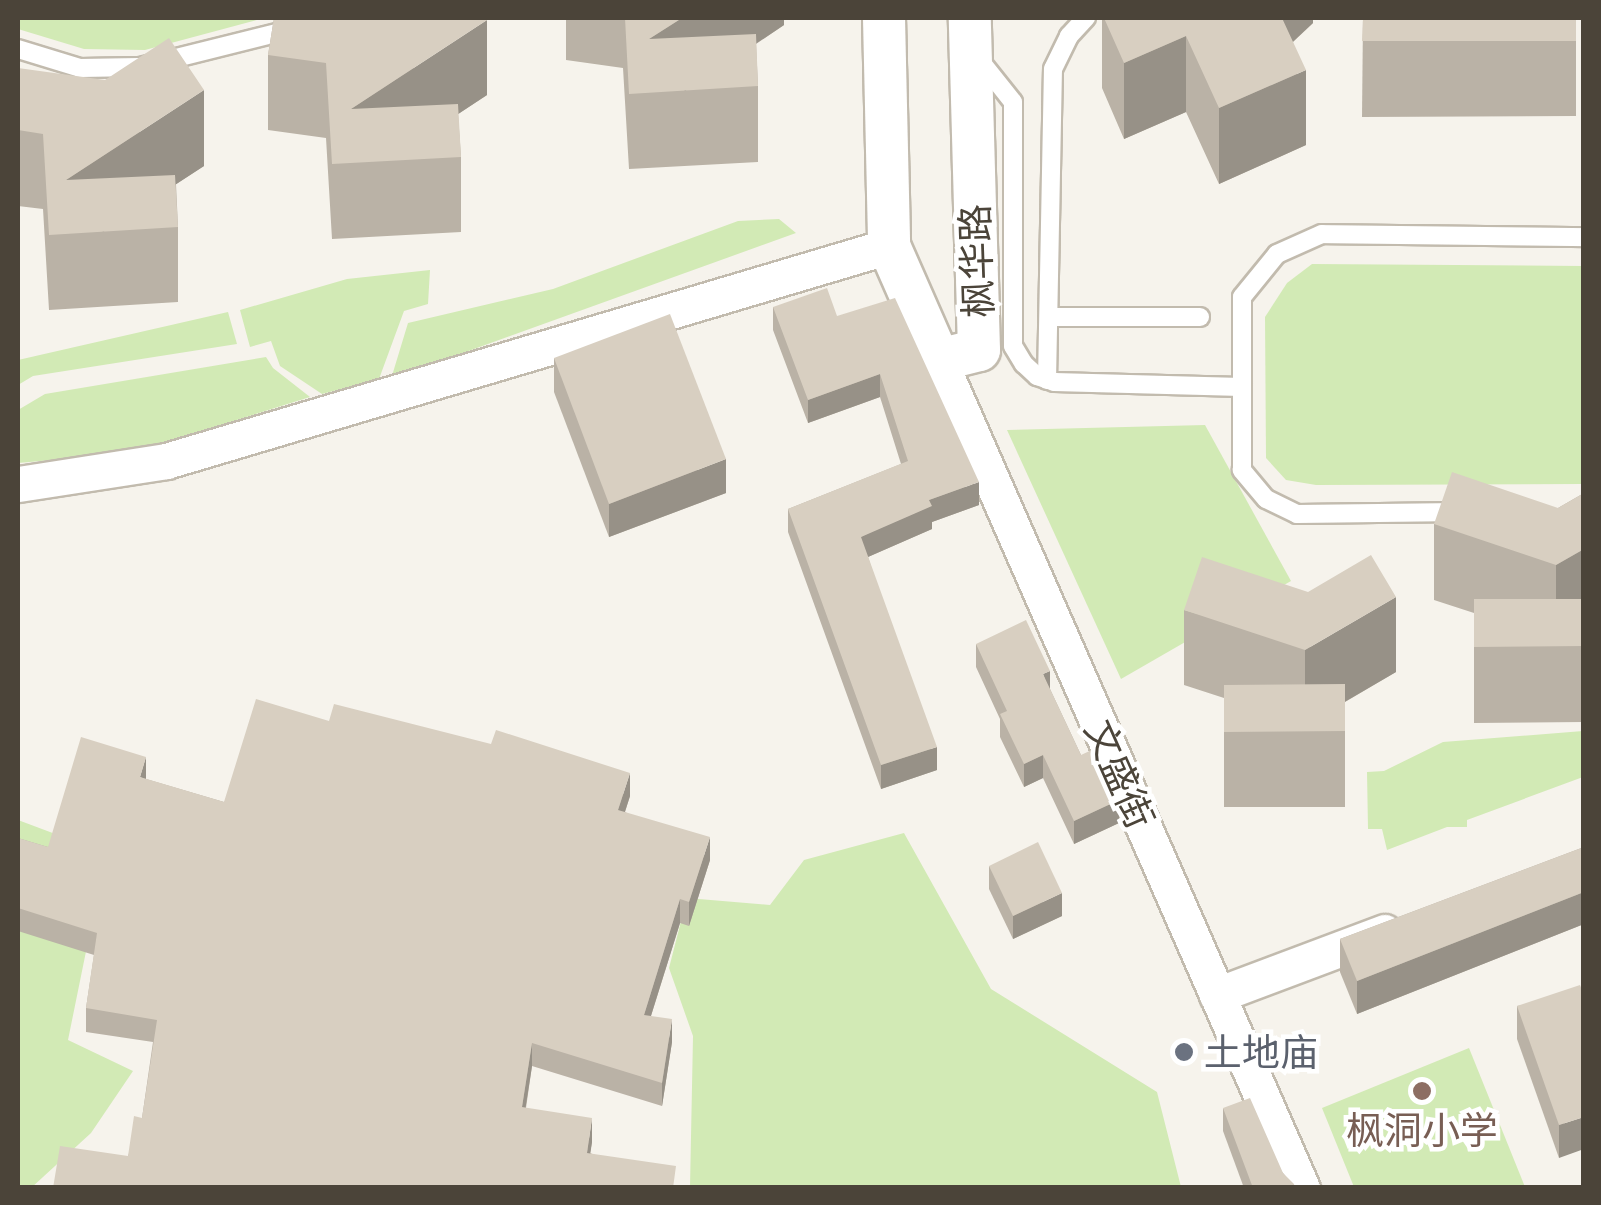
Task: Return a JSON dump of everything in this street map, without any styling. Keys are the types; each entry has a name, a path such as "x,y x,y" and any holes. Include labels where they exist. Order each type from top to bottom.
{"street":[{"name":"枫华路","path":"884,18 889,246 939,360 979,350 970,33"},
{"path":"18,484 166,461 889,246"},
{"name":"文盛街","path":"939,360 1302,1188"},
{"path":"1218,995 1421,918"}],"lane":[{"path":"18,50 80,68 140,67 336,18"},
{"path":"1047,380 1054,69 1069,36 1086,18"},
{"path":"970,33 1012,102 1013,346 1024,364 1047,380 1242,387"},
{"path":"1488,512 1296,514 1266,499 1242,470 1242,297 1277,254 1322,234 1584,237"},
{"path":"1048,316 1200,317"}],"green space":[{"path":"18,18 264,18 145,50 84,49 18,29"},
{"path":"779,219 796,233 391,379 408,323 553,289 738,221"},
{"path":"1312,264 1583,266 1583,484 1316,485 1286,480 1266,458 1265,317 1287,283"},
{"path":"430,270 428,304 404,311 379,379 322,394 280,366 271,341 250,347 240,310 347,279"},
{"path":"228,312 237,344 33,376 18,385 18,360"},
{"path":"266,357 273,368 310,397 131,453 18,463 18,410 45,394"},
{"path":"1205,425 1291,581 1121,679 1007,430"},
{"path":"1583,731 1583,777 1467,820 1467,827 1447,827 1387,850 1382,829 1368,829 1367,772 1384,771 1443,742"},
{"path":"18,820 106,853 68,1040 133,1071 91,1133 31,1188 18,1187"},
{"path":"904,833 991,989 1157,1092 1181,1187 690,1187 693,1036 669,968 687,898 770,905 804,860"},
{"path":"1469,1048 1525,1187 1354,1187 1322,1108"}],"building":[{"path":"274,18 486,18 351,109 458,104 461,157 332,164 326,63 268,55"},
{"path":"625,18 682,18 649,39 756,34 758,86 629,94"},
{"path":"1104,18 1282,18 1306,70 1219,108 1186,36 1124,63"},
{"path":"1363,18 1576,18 1576,41 1362,41"},
{"path":"169,38 204,90 66,180 175,175 178,227 49,235 43,134 18,130 18,68 105,80"},
{"path":"827,288 837,316 895,298 979,482 929,500 932,506 861,537 937,747 881,765 788,509 908,461 880,374 808,400 773,307"},
{"path":"670,314 726,459 609,504 554,358"},
{"path":"1452,472 1558,508 1584,493 1584,549 1556,565 1434,524"},
{"path":"1371,555 1396,597 1305,650 1184,610 1202,557 1308,592"},
{"path":"1474,599 1584,599 1584,646 1474,647"},
{"path":"1026,620 1050,671 1043,674 1081,755 1096,748 1119,800 1074,821 1043,755 1024,764 1000,714 1007,711 976,644"},
{"path":"1345,684 1345,731 1224,732 1224,685"},
{"path":"256,699 329,721 334,704 491,744 496,730 630,773 618,810 710,837 689,902 680,899 644,1015 672,1019 662,1083 532,1043 522,1107 592,1118 587,1153 676,1166 673,1188 53,1188 60,1146 128,1156 134,1116 142,1118 157,1020 86,1008 97,933 18,908 18,838 48,847 81,737 146,757 140,777 224,802"},
{"path":"1038,842 1062,893 1013,916 989,866"},
{"path":"1584,847 1584,892 1357,981 1340,939"},
{"path":"1580,985 1584,995 1584,1117 1559,1125 1517,1006"},
{"path":"1250,1098 1283,1173 1295,1188 1253,1188 1223,1108"}],"place":[{"name":"土地庙","path":"1184,1052"},
{"name":"枫洞小学","path":"1422,1091"}]}
